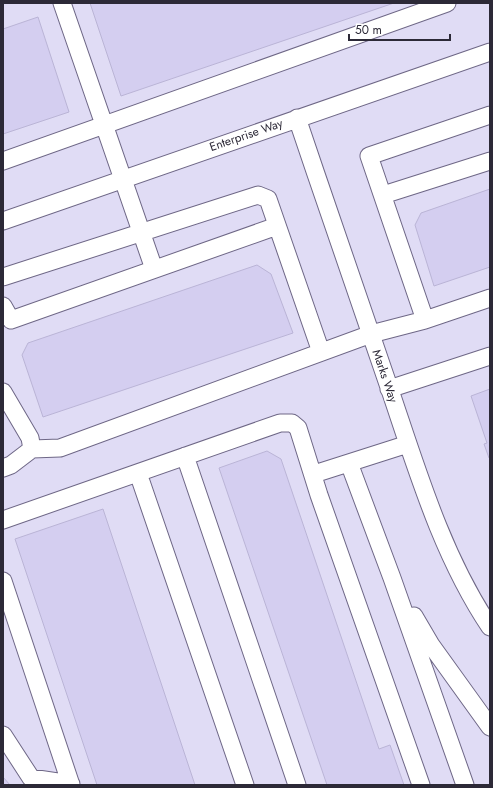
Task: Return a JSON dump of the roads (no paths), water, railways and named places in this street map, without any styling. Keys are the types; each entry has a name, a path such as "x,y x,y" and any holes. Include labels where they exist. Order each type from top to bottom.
{"street":[{"path":"62,3 154,269"},
{"path":"3,161 447,3"},
{"name":"Enterprise Way","path":"3,220 490,52"},
{"path":"426,320 369,156 490,115"},
{"name":"Marks Way","path":"297,118 408,444 447,549 482,615 490,627"},
{"path":"383,195 490,161"},
{"path":"3,277 258,195 268,199 321,352"},
{"path":"3,306 11,320 277,226"},
{"path":"3,468 11,465 32,449 60,448 371,334 426,320 490,298"},
{"path":"390,390 490,356"},
{"path":"3,392 30,438 32,449"},
{"path":"3,520 280,423 292,423 298,428 421,785"},
{"path":"314,474 408,444"},
{"path":"185,456 297,785"},
{"path":"349,463 392,578 465,785"},
{"path":"138,473 245,785"},
{"path":"392,578 431,645 490,727"},
{"path":"3,581 71,785 31,778 3,735"}]}
